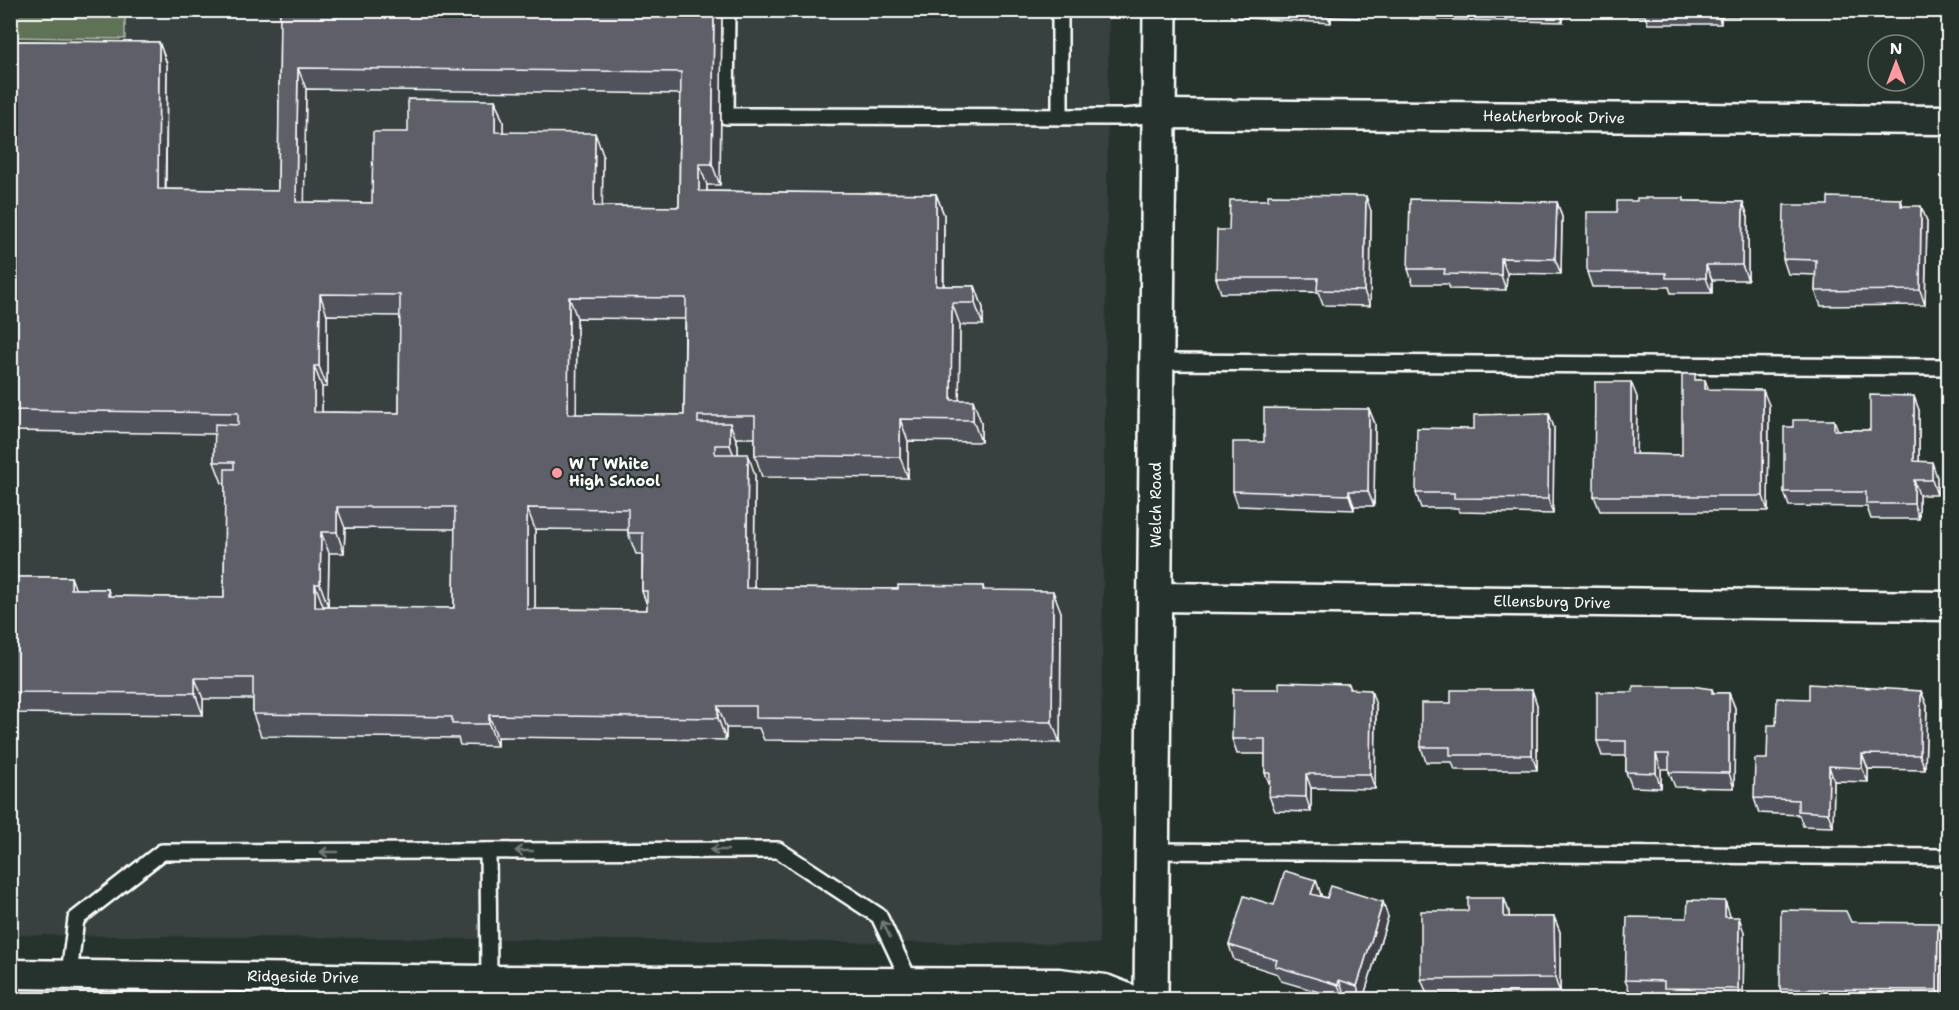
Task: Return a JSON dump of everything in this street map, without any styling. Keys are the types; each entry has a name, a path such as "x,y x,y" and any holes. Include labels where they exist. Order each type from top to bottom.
{"street":[{"name":"Welch Road","path":"1151,999 1160,10"},
{"name":"Heatherbrook Drive","path":"1160,114 1948,120"},
{"name":"Ellensburg Drive","path":"1156,597 1948,606"},
{"name":"Ridgeside Drive","path":"10,974 489,980 1059,983 1105,989 1133,999"}],"lane":[{"path":"727,10 726,116 1124,117 1160,114"},
{"path":"1059,117 1060,10"},
{"path":"1158,362 1948,367"},
{"path":"69,974 76,919 162,852 778,850 879,916 910,982"},
{"path":"488,851 489,980"},
{"path":"1153,851 1948,856"}],"shaded area":[{"name":"W T White High School","path":"11,11 1109,11 1099,944 11,935"}],"green space":[{"path":"11,10 125,11 125,39 11,37"}],"building":[{"path":"280,10 714,10 712,164 699,164 699,191 936,194 936,286 975,286 975,303 952,303 951,400 973,400 973,420 900,419 900,457 755,455 755,416 698,416 698,423 730,423 730,445 715,445 715,454 748,454 746,588 898,589 898,585 983,586 983,590 1053,591 1052,722 756,718 756,706 718,706 718,718 489,715 489,724 452,724 452,717 253,714 253,678 195,678 195,693 10,692 10,577 71,577 71,589 108,589 108,596 224,598 225,469 234,469 234,462 214,462 215,424 238,425 238,413 10,410 10,41 159,42 158,189 278,191","holes":["298,68 681,72 679,207 594,206 595,133 495,132 495,100 408,99 408,132 373,132 372,203 296,202","320,294 400,295 399,413 314,412 314,366 319,366","569,297 686,298 684,415 568,414","337,507 455,507 454,608 315,607 315,584 320,584 321,532 337,532","527,508 628,509 628,533 643,533 642,591 647,591 647,610 527,609"]},
{"path":"1268,195 1366,196 1364,291 1317,290 1318,278 1216,278 1217,230 1229,230 1230,200 1268,200"},
{"path":"1828,197 1901,199 1901,206 1921,206 1920,290 1815,291 1816,260 1783,259 1784,205 1828,205"},
{"path":"1637,198 1743,202 1742,265 1706,265 1706,278 1666,278 1666,273 1587,272 1587,212 1617,212 1617,201 1637,201"},
{"path":"1410,199 1557,202 1555,259 1501,258 1501,275 1444,274 1445,269 1408,269"},
{"path":"1682,374 1695,374 1695,380 1705,380 1705,389 1763,390 1763,496 1594,496 1595,382 1631,382 1631,454 1682,455"},
{"path":"1870,395 1914,396 1914,461 1932,462 1932,480 1914,480 1914,504 1866,504 1866,492 1784,492 1784,427 1793,427 1793,420 1834,420 1834,430 1870,430"},
{"path":"1264,408 1369,409 1368,491 1349,491 1349,495 1233,491 1233,442 1264,442"},
{"path":"1549,413 1548,499 1454,498 1454,493 1416,493 1417,428 1474,429 1474,415"},
{"path":"1279,682 1349,684 1349,689 1371,690 1370,774 1306,774 1306,797 1269,796 1270,773 1265,773 1265,739 1232,739 1233,689 1279,689"},
{"path":"1809,684 1921,691 1920,755 1862,754 1862,768 1829,766 1828,813 1798,811 1798,800 1754,798 1755,759 1767,759 1768,725 1776,725 1777,698 1809,699"},
{"path":"1633,686 1691,686 1712,689 1712,693 1729,693 1729,773 1669,772 1669,754 1656,754 1656,773 1626,772 1626,741 1597,741 1597,692 1633,692"},
{"path":"1451,690 1532,690 1532,755 1450,755 1450,747 1421,747 1421,703 1451,703"},
{"path":"1285,871 1316,880 1311,894 1327,898 1331,886 1383,902 1357,986 1339,980 1338,985 1275,966 1277,960 1229,945 1244,896 1274,905"},
{"path":"1468,898 1504,898 1504,917 1554,917 1555,978 1421,979 1421,911 1468,911"},
{"path":"1688,900 1725,901 1725,917 1739,917 1738,989 1664,988 1664,981 1625,980 1627,917 1687,918"},
{"path":"1781,910 1846,911 1851,922 1938,923 1937,990 1780,989"}],"place":[{"name":"W T White High School","path":"557,473"}]}
